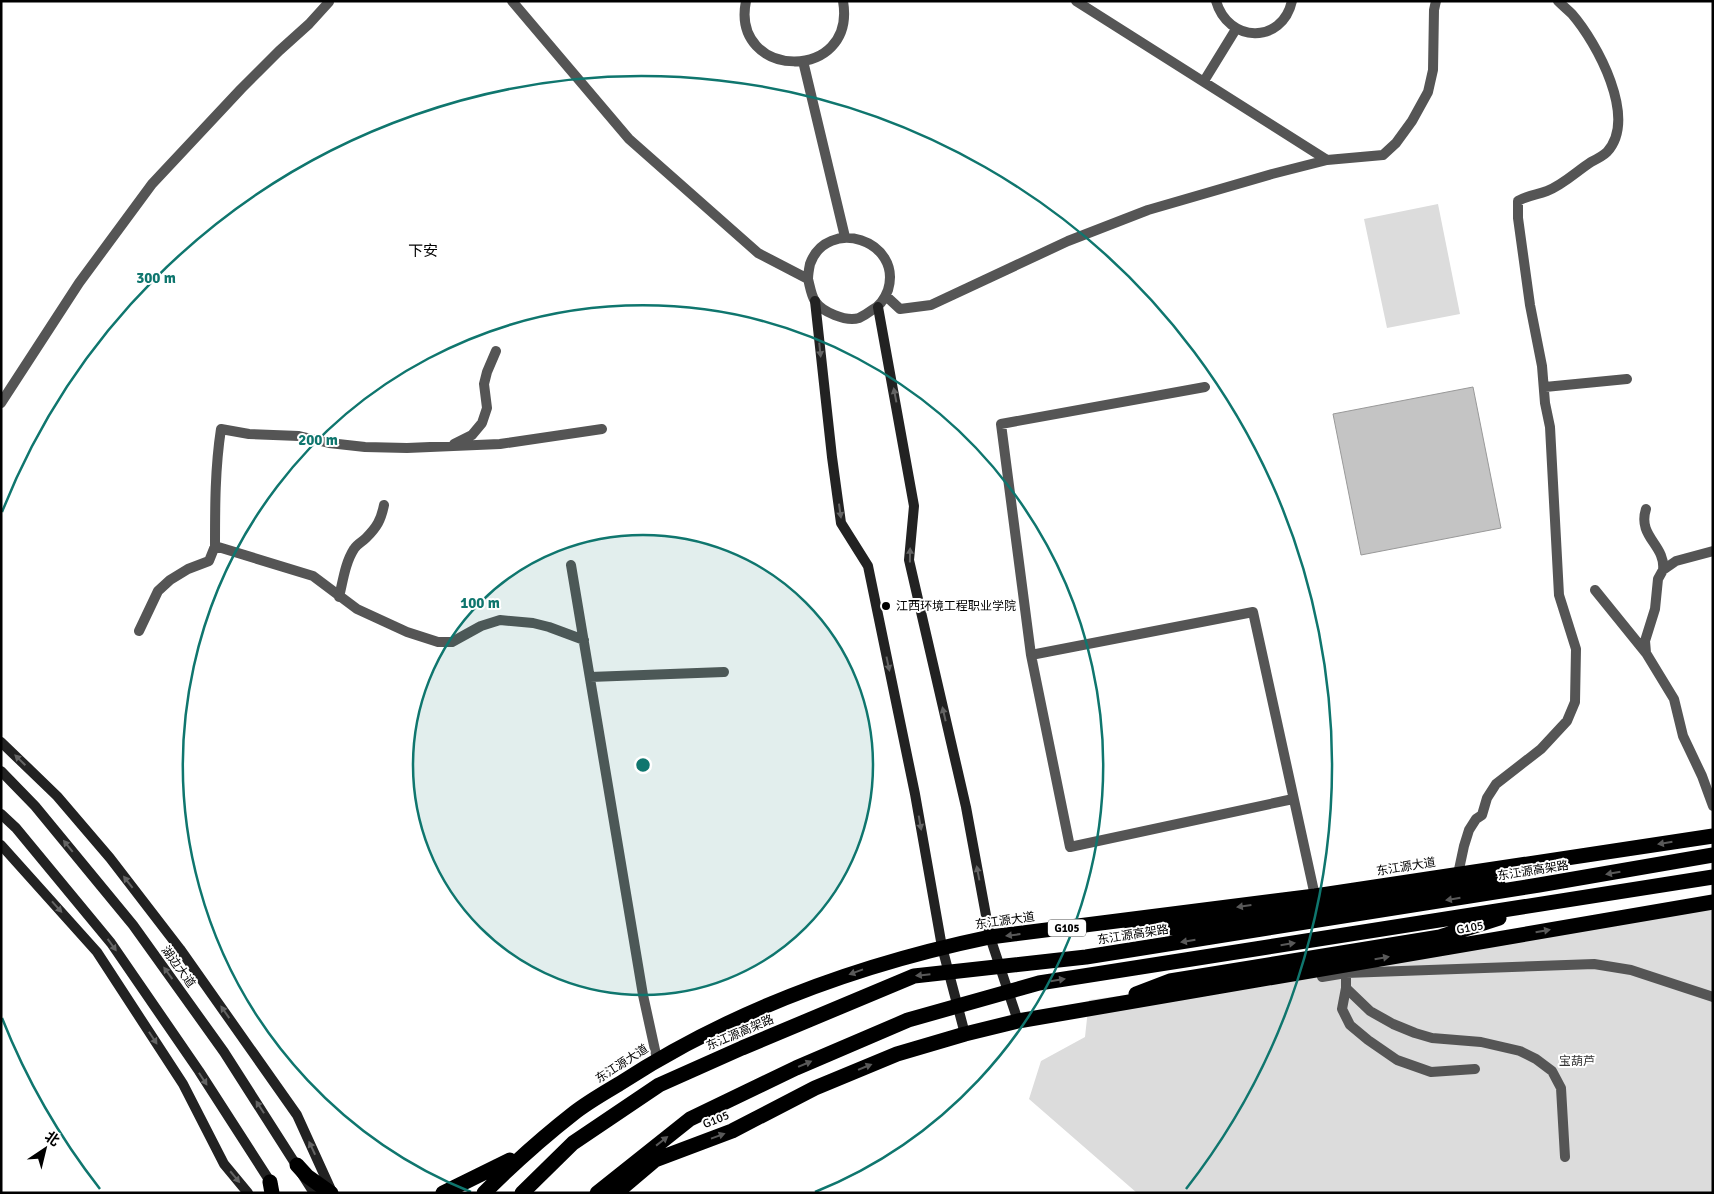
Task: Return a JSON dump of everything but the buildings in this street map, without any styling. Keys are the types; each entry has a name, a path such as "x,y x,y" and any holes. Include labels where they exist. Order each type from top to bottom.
{"highway":[{"name":"东江源大道","path":"484,1193 525,1153 576,1111 657,1059 717,1028 795,994 878,965 942,947 990,938 1315,896 1713,836"},
{"name":"东江源高架路","path":"522,1193 573,1143 659,1085 914,976 1086,957 1539,885 1713,855"},
{"path":"597,1193 690,1119 796,1068 908,1020 1039,982 1713,877"},
{"path":"1046,931 1172,928 1470,884 1539,885"},
{"name":"G105","path":"616,1193 655,1160 732,1131 815,1088 897,1054 965,1034 1018,1021 1713,902"},
{"path":"1109,1005 1170,980 1440,937 1543,904"},
{"path":"443,1193 525,1153"},
{"path":"297,1165 307,1176 332,1193"}],"street":[{"path":"1,403 79,283 152,184 241,89 309,24 329,1"},
{"path":"512,1 629,139 758,254 808,279"},
{"path":"746,1 744,17 746,26 749,34 760,49 776,59 794,62 821,55 834,42 844,17 843,1"},
{"path":"1076,1 1327,160"},
{"path":"1216,1 1222,17 1236,29 1253,34 1271,30 1285,19 1292,1"},
{"path":"886,296 900,308 930,305 1068,241 1148,210 1327,160 1383,155 1396,143 1412,121 1428,92 1433,70 1434,10 1436,1"},
{"path":"1458,874 1469,830 1476,819 1482,815 1487,798 1496,784 1541,749 1567,720 1575,702 1576,650 1559,595 1550,427 1545,403 1542,366 1530,304 1518,218 1518,201 1529,195 1547,191 1606,154 1616,142 1618,128 1617,108 1607,70 1600,56 1572,15 1558,1"},
{"path":"1204,81 1236,29"},
{"path":"803,61 845,237"},
{"path":"815,302 834,316 849,318 857,318 878,308 886,296 890,282 889,268 883,255 873,245 860,238 845,237 830,241 818,251 810,264 808,279 815,302 841,523 868,566 915,794 942,947 965,1034"},
{"path":"878,308 914,506 909,560 966,806 990,938 1018,1021"},
{"path":"448,446 472,436 482,423 487,408 485,378 496,351"},
{"path":"1545,387 1626,379"},
{"path":"1205,387 1001,424 1031,655 1070,847 1293,799"},
{"path":"139,631 158,591 176,576 208,561 215,546 216,482 221,429 249,434 299,436 329,443 365,448 500,444 602,428"},
{"path":"339,597 350,556 356,546 366,538 381,520 384,505"},
{"path":"1646,509 1644,527 1660,554 1664,565 1658,579 1655,610 1645,641 1646,652"},
{"path":"215,546 313,576 357,609 407,632 438,642 452,642 481,626 500,620 532,623 549,627 584,640"},
{"path":"1663,570 1676,561 1713,551"},
{"path":"571,565 643,995 657,1059"},
{"path":"1595,590 1646,652 1674,700 1683,736 1702,776 1713,806"},
{"path":"1031,655 1253,612 1315,896"},
{"path":"590,677 724,672"},
{"path":"1,742 56,796 110,858 180,949 297,1115 332,1193"},
{"name":"湖边大道","path":"1,771 35,806 133,925 224,1052 314,1193"},
{"path":"1,814 16,828 111,944 198,1071 273,1189"},
{"path":"1,845 97,952 183,1084 224,1164 248,1193"},
{"path":"1140,1006 1346,972 1594,964 1631,970 1713,997"},
{"path":"1346,972 1346,988 1342,1009 1350,1025 1385,1053 1397,1060 1431,1072 1475,1069"},
{"path":"1346,988 1370,1011 1415,1034 1432,1038 1481,1042 1513,1049 1536,1059 1552,1071 1561,1088 1565,1157"}],"green space":[{"path":"1438,204 1460,314 1387,328 1364,219"},
{"name":"宝葫芦","path":"1713,907 1713,1193 1137,1193 1029,1099 1041,1061 1085,1037 1089,1000 1241,979"}],"place":[{"name":"江西环境工程职业学院","path":"886,606"}],"district":[{"name":"下安","path":"423,251"}]}
